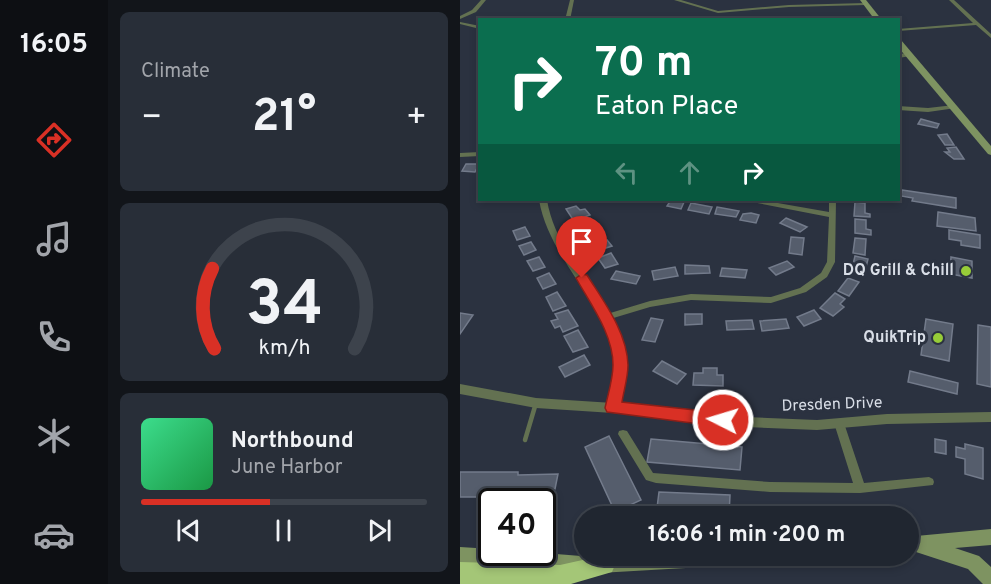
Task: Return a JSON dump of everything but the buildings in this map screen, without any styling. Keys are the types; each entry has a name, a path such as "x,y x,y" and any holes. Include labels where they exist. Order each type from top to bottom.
{"highway":[{"path":"460,573 560,576 600,566"}],"main road":[{"path":"864,2 877,18"},
{"path":"900,45 991,152"},
{"path":"919,543 991,537"},
{"path":"919,546 973,562 991,580"},
{"path":"460,555 574,563"}],"street":[{"path":"460,20 474,11 484,0"},
{"path":"568,18 572,0"},
{"path":"676,0 718,12 864,2"},
{"path":"753,0 758,10"},
{"path":"951,0 991,37"},
{"path":"773,18 774,8"},
{"path":"718,12 719,18"},
{"path":"460,20 478,27"},
{"path":"900,30 976,24"},
{"path":"900,56 909,56"},
{"path":"900,108 928,110 954,107"},
{"path":"460,155 478,154"},
{"path":"543,201 547,220 606,318 619,349 620,367 613,408"},
{"path":"757,201 832,215"},
{"path":"606,318 650,304 691,297 716,296 753,301 771,300 797,293 824,275 831,262 833,201"},
{"name":"Dresden Drive","path":"460,389 536,403 613,408 746,422 839,423 928,417 991,417"},
{"path":"839,423 860,488"},
{"path":"623,434 650,477 656,478 770,487 860,488 930,482"}],"lane":[{"path":"525,440 536,403"}],"place":[{"name":"DQ Grill & Chill","path":"966,271"},
{"name":"QuikTrip","path":"938,338"}],"route":[{"path":"582,278 606,318 619,349 620,367 613,408 723,420"}]}
